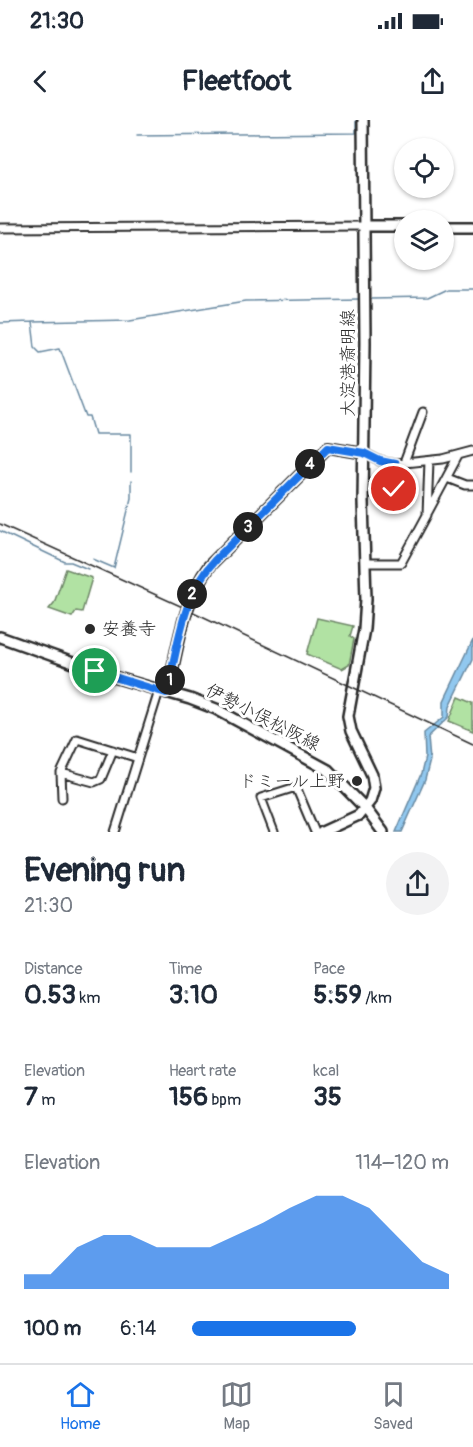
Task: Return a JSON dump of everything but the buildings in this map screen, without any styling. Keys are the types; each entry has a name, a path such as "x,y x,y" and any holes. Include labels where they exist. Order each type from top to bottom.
{"main road":[{"name":"大淀港斎明線","path":"363,120 365,614 348,716 351,731 374,781 372,797 365,808"},
{"path":"364,226 394,226"},
{"path":"454,226 473,227"},
{"path":"163,692 186,612 197,584 209,566 328,447 364,453"},
{"name":"伊勢小俣松阪線","path":"0,637 107,675 216,709 315,761 332,773 365,808 383,832"},
{"path":"321,832 357,816 365,808"}],"street":[{"path":"0,228 364,226"},
{"path":"404,463 423,412"},
{"path":"364,453 380,461 395,464 429,461 473,452"},
{"path":"365,563 401,563 458,456"},
{"path":"427,515 429,461"},
{"path":"394,489 395,464"},
{"path":"447,478 473,485"},
{"path":"116,832 138,758 163,692"},
{"path":"62,798 61,773 76,739 138,758"},
{"path":"61,773 94,782 101,779 113,750"},
{"path":"274,832 261,798 296,787 315,832"}],"green space":[{"path":"66,569 92,578 82,612 76,611 72,617 49,609 54,603"},
{"path":"317,618 353,626 350,636 354,639 349,665 342,669 307,654"},
{"path":"459,697 473,703 473,731 449,721"}],"water":[{"path":"473,640 473,659 450,706 449,717 428,737 430,760 425,780 402,832 396,832 421,774 425,757 424,733 444,717 444,701"}],"waterway":[{"path":"137,135 356,133 356,120"},
{"path":"371,299 427,298 446,289 473,289"},
{"path":"131,472 131,434 95,434 90,417 86,417 60,348 40,352 35,347 32,322 130,320 246,301 360,299"},
{"path":"0,323 32,322"},
{"path":"93,559 114,568 131,498 131,481"},
{"path":"0,531 65,562 88,569"}],"railway":[{"path":"0,524 473,744"}],"place":[{"name":"安養寺","path":"90,629"},
{"name":"ドミール上野","path":"357,781"}],"route":[{"path":"95,671 166,693 186,612 201,578 209,566 328,447 364,453 380,461 395,464 394,489"}]}
